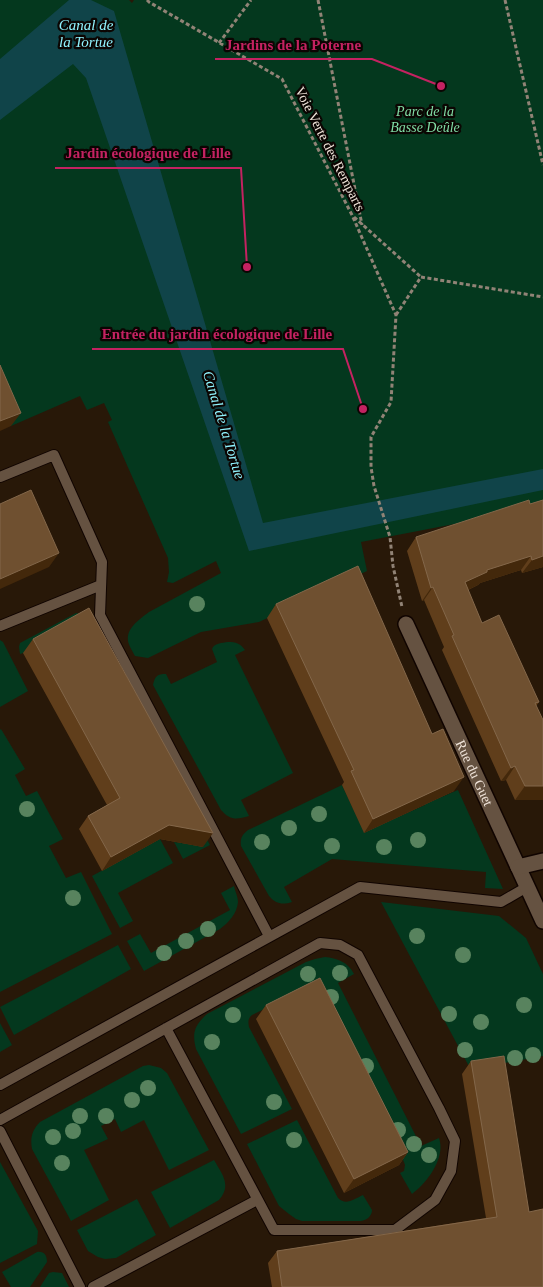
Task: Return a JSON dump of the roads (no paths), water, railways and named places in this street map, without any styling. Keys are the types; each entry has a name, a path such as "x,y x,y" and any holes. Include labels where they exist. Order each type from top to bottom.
{"street":[{"name":"Rue du Guet","path":"406,624 543,921"},
{"path":"518,868 543,862"}],"lane":[{"path":"0,477 54,455 102,562 100,615 269,936"},
{"path":"0,626 101,585"},
{"path":"0,1085 360,887 501,902 527,887"},
{"path":"0,1120 166,1028 320,943 340,945 358,954 455,1142 451,1171 435,1200 395,1230 274,1230 166,1028"},
{"path":"0,1131 80,1287"},
{"path":"93,1287 258,1200"}],"water":[{"name":"Canal de la Tortue","path":"69,0 91,0 114,11 263,523 543,469 543,490 249,551 86,78 73,64 0,120 0,59"}],"place":[{"name":"Jardins de la Poterne","path":"441,86"},
{"name":"Jardin écologique de Lille","path":"247,267"},
{"name":"Entrée du jardin écologique de Lille","path":"363,409"}],"park label":[{"name":"Parc de la Basse Deûle","path":"425,120"}]}
